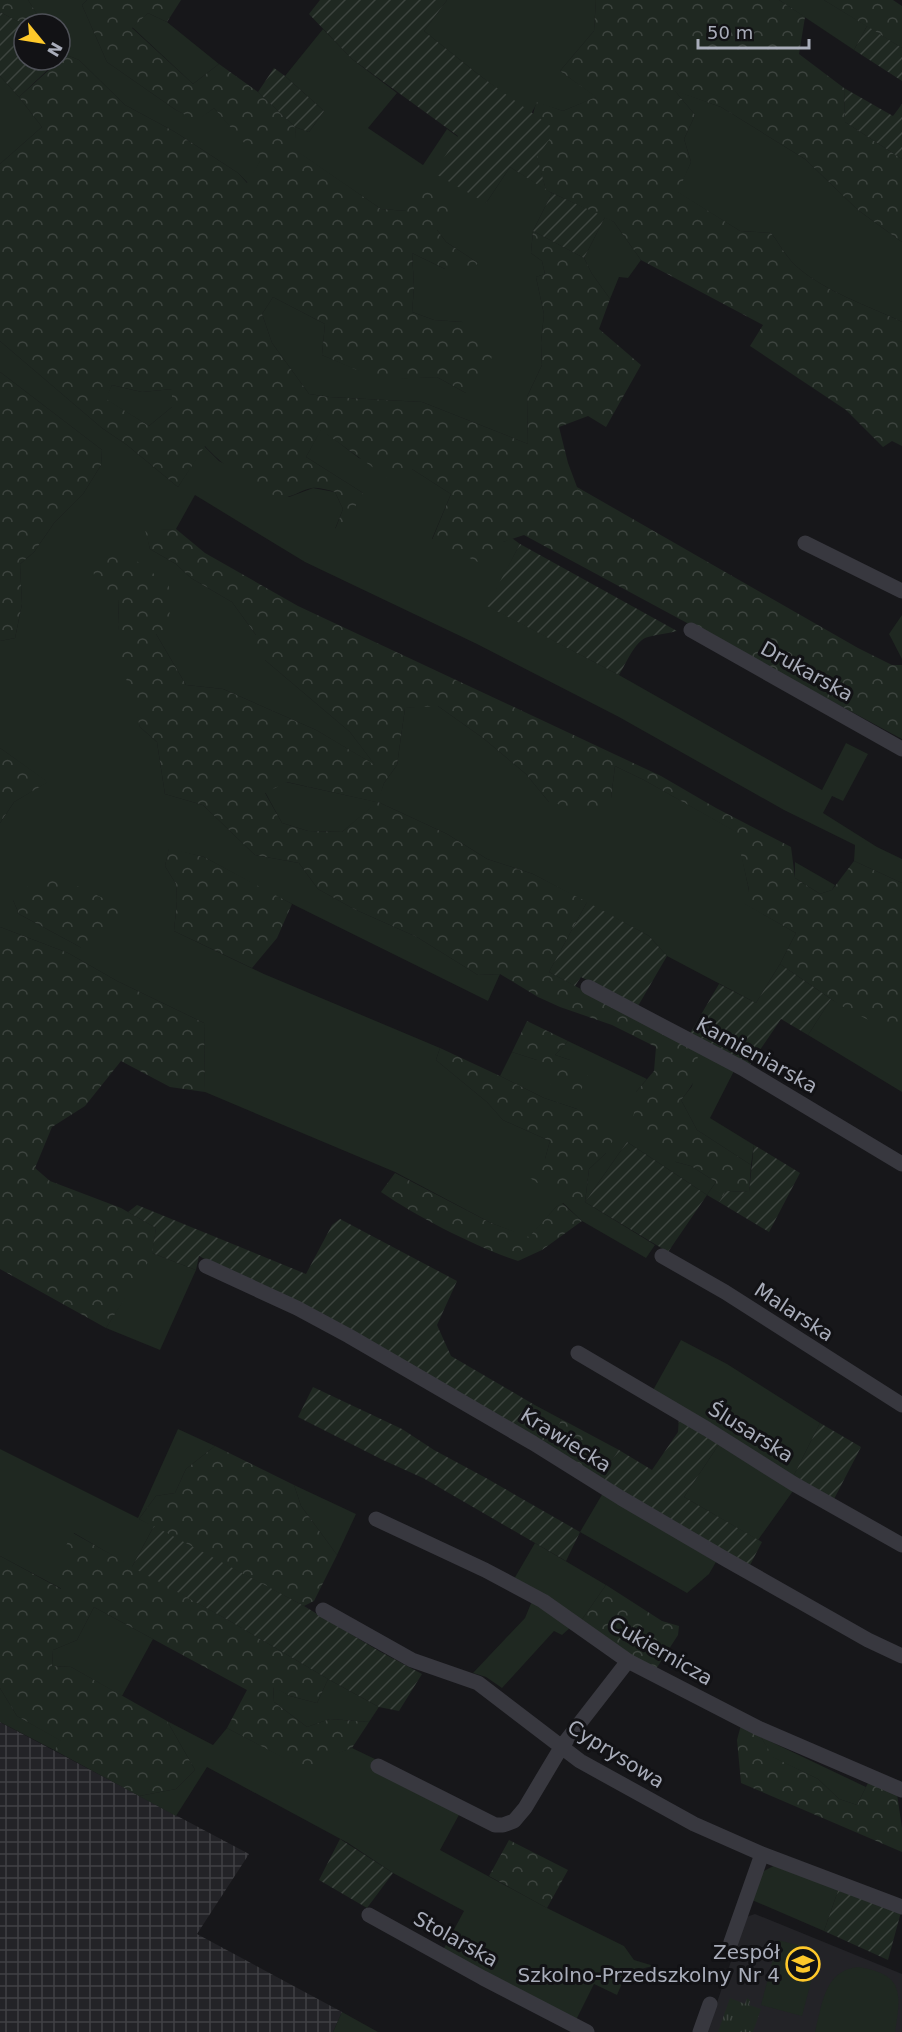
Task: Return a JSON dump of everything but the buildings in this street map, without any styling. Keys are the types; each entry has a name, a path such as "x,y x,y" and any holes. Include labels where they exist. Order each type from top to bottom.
{"street":[{"path":"805,543 902,591"},
{"name":"Drukarska","path":"691,630 902,749"},
{"name":"Kamieniarska","path":"588,987 742,1068 902,1164"},
{"name":"Malarska","path":"662,1256 724,1292 902,1405"},
{"name":"Krawiecka","path":"206,1266 297,1308 349,1336 727,1560 868,1640 902,1656"},
{"name":"Ślusarska","path":"578,1353 707,1429 794,1484 902,1545"},
{"name":"Cukiernicza","path":"376,1519 485,1570 543,1601 628,1661 758,1728 902,1790"},
{"name":"Cyprysowa","path":"323,1610 411,1660 478,1683 580,1761 694,1824 762,1854 902,1908"},
{"path":"378,1766 495,1825 503,1826 514,1821 525,1808 562,1746 628,1661"},
{"path":"731,1942 762,1854"},
{"name":"Stolarska","path":"369,1915 587,2032"},
{"path":"700,2032 710,2004"}],"shaded area":[{"path":"0,1722 249,1854 197,1934 342,2012 333,2032 0,2032"},
{"name":"Zespół Szkolno-Przedszkolny Nr 4","path":"755,1914 902,1974 902,2032 707,2032 746,1917"}],"green space":[{"path":"0,0 28,0 36,12 12,12 12,18 0,12"},
{"path":"28,0 87,0 82,5 107,62 176,110 197,120 214,108 261,160 248,183 238,173 175,132 125,105 79,60 72,57 72,12 36,12"},
{"path":"87,0 181,0 167,22 148,13 132,28 193,84 219,64 258,92 295,127 297,151 381,209 406,211 430,185 444,197 452,212 437,230 446,242 478,263 468,274 445,269 412,253 414,287 412,312 434,320 462,322 492,356 486,376 466,393 437,377 380,380 322,355 325,324 273,297 262,314 272,343 309,394 422,402 528,444 527,397 542,365 541,343 544,314 536,277 545,274 542,261 531,253 533,231 584,258 592,274 610,299 599,329 641,365 606,427 588,416 559,427 577,487 858,648 892,665 902,665 902,739 524,535 503,542 482,564 432,540 451,494 412,469 389,479 321,430 306,457 363,493 340,533 335,530 343,509 335,492 315,488 286,497 277,496 242,478 205,446 178,487 127,445 102,428 0,341 0,164 42,127 19,97 47,72 72,72 72,57 79,60 125,105 175,132 238,173 247,183 260,161 214,108 197,121 176,110 107,62 82,5","holes":["112,385 142,392 172,389 172,407 149,426 106,399"]},
{"path":"320,0 447,0 424,31 479,75 556,130 537,157 546,190 510,167 486,203 434,173 458,136 352,59 309,14"},
{"path":"447,0 596,0 594,31 560,71 597,97 563,111 537,103 531,114 424,31"},
{"path":"596,0 779,0 805,17 799,54 844,88 845,122 902,159 902,242 858,210 805,159 721,107 675,91 695,115 684,139 691,162 678,192 740,231 771,233 792,262 807,275 833,291 902,322 902,446 892,441 883,447 846,410 750,346 763,325 641,260 614,222 546,190 534,146 532,122 534,112 537,102 563,111 596,97 560,71 594,31"},
{"path":"779,0 824,0 867,26 854,50"},
{"path":"824,0 893,0 902,6 902,48"},
{"path":"0,12 12,18 12,72 45,72 19,97 0,76"},
{"path":"148,13 167,22 219,64 193,84 132,27"},
{"path":"867,26 902,48 902,81 854,50"},
{"path":"323,29 352,59 397,93 368,128 423,165 447,129 458,137 486,203 510,167 552,193 533,231 531,253 542,261 545,274 536,277 544,314 541,343 542,365 527,397 528,444 422,402 309,394 272,343 262,314 273,297 325,324 322,355 380,379 437,377 466,393 462,322 434,320 412,312 414,287 412,253 445,269 478,263 446,242 437,230 406,211 381,209 296,151 295,127 309,132 324,111 285,76"},
{"path":"274,68 324,111 309,132 295,127 258,92"},
{"path":"0,76 42,127 0,164"},
{"path":"844,88 893,116 902,104 902,159 845,122"},
{"path":"674,90 721,107 805,159 858,210 902,242 902,322 833,291 807,275 792,262 771,233 740,231 677,192 691,162 684,139 695,115"},
{"path":"552,193 605,217 584,258 533,231"},
{"path":"605,217 614,222 641,260 628,278 619,277 610,299 592,274 584,258"},
{"path":"0,341 102,428 127,445 178,487 204,446 219,461 289,497 313,488 335,492 343,509 335,529 363,493 306,457 321,429 359,458 412,469 451,494 432,539 503,542 512,538 520,544 488,606 619,675 822,790 846,743 868,754 843,801 832,796 823,813 877,847 902,859 902,883 854,861 855,845 784,810 619,717 477,644 305,562 195,495 176,529 146,531 150,549 176,564 191,578 232,602 256,635 265,660 350,732 376,766 316,730 223,689 186,685 156,634 119,599 118,625 140,727 157,742 165,794 203,805 255,855 299,863 318,889 354,909 417,937 478,975 500,974 488,1001 264,890 204,857 169,849 165,866 176,884 174,931 264,974 440,1048 436,1060 487,1102 503,1120 550,1141 545,1159 585,1202 655,1245 646,1258 582,1221 563,1203 556,1207 529,1238 491,1223 395,1172 205,1092 204,1023 117,981 68,953 0,927 0,823 14,802 47,782 0,748 0,641 15,638 22,604 20,564 34,552 54,523 83,494 101,465 102,450 0,372","holes":["13,900 82,948 19,914"]},
{"path":"0,372 102,450 101,465 83,494 54,523 34,552 20,564 22,604 15,638 0,641"},
{"path":"112,385 142,392 172,389 172,407 149,426 105,399"},
{"path":"176,529 205,553 298,606 661,776 791,847 795,878 820,894 832,890 854,861 902,883 902,1022 874,1023 840,1005 780,964 796,933 743,903 749,890 736,832 615,766 611,798 595,813 549,802 526,774 483,738 438,706 405,708 397,765 384,783 378,802 447,834 487,859 533,874 587,902 549,972 697,1051 698,1066 695,1077 681,1100 697,1130 751,1165 749,1192 726,1191 719,1202 707,1195 716,1182 691,1166 676,1162 632,1132 636,1092 654,1071 656,1047 612,1025 538,997 500,974 478,975 417,937 354,909 318,889 299,863 255,855 203,805 165,794 157,742 140,727 122,664 118,625 119,599 96,590 93,568 119,548 169,585 170,630 156,634 186,685 223,689 316,730 375,765 350,732 265,660 253,660 256,635 232,602 191,578 176,564 150,549 145,530","holes":["287,782 377,802 342,832 308,831 282,823 265,793"]},
{"path":"520,544 677,631 643,639 635,647 619,675 487,606"},
{"path":"902,615 902,659 889,634"},
{"path":"438,706 483,738 526,774 549,802 611,798 615,766 737,832 749,891 744,903 796,933 756,1003 667,956 649,936 533,874 487,859 447,834 378,802 342,832 308,831 282,823 265,792 286,782 377,802 384,783 397,765 405,708"},
{"path":"0,748 48,782 14,802 0,823"},
{"path":"169,848 204,857 292,904 277,938 252,968 174,931 176,884 165,866"},
{"path":"795,862 835,885 832,890 820,894 795,878"},
{"path":"45,871 120,906 119,924 82,948 19,914 13,900"},
{"path":"587,902 649,936 667,956 638,1006 581,977 575,986 549,972"},
{"path":"0,927 68,953 117,981 204,1023 205,1092 170,1087 121,1061 85,1106 52,1127 35,1168 50,1181 121,1208 156,1228 152,1256 106,1328 0,1269"},
{"path":"780,964 831,999 808,1035 781,1019 749,1066 689,1035 719,984 756,1003"},
{"path":"831,999 874,1022 902,1022 902,1092 808,1035"},
{"path":"527,1021 568,1041 555,1055 570,1060 589,1077 578,1094 539,1080 537,1060 512,1052"},
{"path":"568,1041 647,1079 636,1092 676,1162 691,1166 716,1182 707,1195 627,1142 585,1202 589,1169 606,1153 577,1109 544,1098 500,1076 512,1052 537,1060 570,1060 555,1055"},
{"path":"440,1048 544,1098 577,1109 617,1133 606,1153 589,1169 585,1202 556,1193 530,1178 545,1159 550,1141 503,1120 487,1102 436,1060"},
{"path":"697,1051 734,1071 710,1118 754,1145 751,1165 697,1130 681,1100 692,1086"},
{"path":"627,1142 707,1195 668,1252 585,1202"},
{"path":"754,1145 800,1173 769,1232 719,1202 726,1191 749,1192"},
{"path":"395,1173 491,1223 529,1237 562,1203 582,1221 542,1250 518,1261 447,1231 381,1192"},
{"path":"137,1205 306,1274 332,1225 340,1219 457,1281 437,1325 451,1356 533,1404 528,1413 513,1426 199,1256 196,1270 152,1253 156,1228 128,1212"},
{"path":"152,1253 196,1270 160,1350 106,1328"},
{"path":"681,1340 727,1364 820,1423 793,1477 652,1392"},
{"path":"313,1387 402,1429 434,1450 580,1532 566,1561 423,1478 298,1417"},
{"path":"533,1404 561,1419 556,1435 528,1413"},
{"path":"528,1413 556,1434 561,1419 619,1450 599,1478 573,1460 573,1447 556,1435 546,1444 513,1426"},
{"path":"679,1417 719,1444 684,1497 762,1542 749,1567 599,1478 619,1450 652,1470 678,1432"},
{"path":"820,1423 861,1447 833,1501 793,1477"},
{"path":"178,1429 215,1446 186,1469 175,1493 156,1496 139,1519 154,1526 132,1567 74,1533 62,1589 0,1556 0,1449 138,1518"},
{"path":"556,1435 573,1447 573,1460 546,1444"},
{"path":"719,1444 793,1491 758,1540 684,1497"},
{"path":"215,1446 294,1485 301,1506 337,1555 314,1601 304,1606 139,1519 156,1496 175,1493 186,1469"},
{"path":"294,1485 356,1514 337,1555 301,1506"},
{"path":"603,1493 716,1562 709,1574 687,1593 580,1532"},
{"path":"154,1526 304,1606 422,1674 399,1711 379,1707 132,1567"},
{"path":"73,1533 328,1679 317,1703 290,1696 273,1687 274,1702 307,1727 330,1719 369,1722 352,1748 331,1756 310,1772 227,1728 247,1690 94,1607 77,1640 53,1650 52,1666 71,1667 167,1721 195,1770 176,1789 139,1796 54,1750 61,1741 17,1716 0,1688 0,1556 61,1589 58,1560"},
{"path":"535,1543 606,1585 581,1621 514,1579"},
{"path":"606,1585 662,1621 679,1626 678,1635 656,1669 630,1657 581,1621"},
{"path":"532,1601 571,1627 562,1635 554,1631 502,1688 486,1677 473,1673 525,1618"},
{"path":"94,1607 153,1639 122,1696 71,1667 52,1666 53,1650 77,1640"},
{"path":"328,1679 379,1707 369,1722 330,1719 307,1727 274,1702 273,1686 290,1696 317,1703"},
{"path":"0,1688 17,1716 62,1741 54,1750 0,1722"},
{"path":"167,1721 213,1745 227,1728 310,1771 331,1755 352,1748 375,1759 374,1767 460,1813 440,1850 547,1908 624,1946 634,1960 654,1966 627,1972 617,1995 594,1984 575,2022 443,1950 464,1911 393,1873 348,1843 207,1767 176,1816 139,1796 176,1789 195,1770"},
{"path":"741,1725 761,1737 773,1757 818,1779 839,1799 857,1805 868,1783 897,1794 902,1828 902,1852 741,1783 737,1740"},
{"path":"761,1737 866,1787 857,1805 839,1799 818,1779 772,1757"},
{"path":"340,1839 393,1873 367,1908 319,1880"},
{"path":"509,1840 568,1870 547,1908 489,1876"},
{"path":"777,1864 839,1888 824,1931 752,1900 762,1872"},
{"path":"839,1888 901,1912 888,1960 824,1931"},
{"path":"778,1940 819,1951 802,2016 761,2005"},
{"path":"858,1967 883,1974 896,1986 898,2005 895,2032 815,2032 826,1991 831,1982 847,1970"},
{"path":"730,1998 745,2004 747,1998 750,2000 749,2005 761,2009 753,2032 718,2032"},
{"path":"342,2012 378,2032 333,2032"}],"place":[{"name":"Zespół Szkolno-Przedszkolny Nr 4","path":"803,1964"}]}
